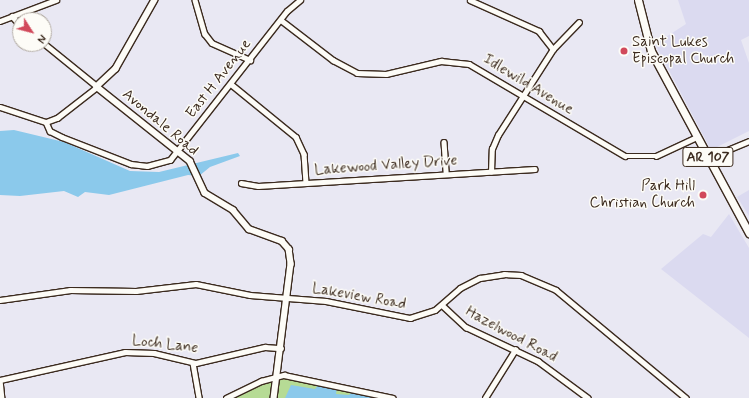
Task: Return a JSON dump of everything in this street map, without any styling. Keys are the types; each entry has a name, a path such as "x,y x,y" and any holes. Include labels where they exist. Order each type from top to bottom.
{"main road":[{"name":"AR 107","path":"638,0 651,51 749,233"}],"street":[{"path":"23,12 56,0"},
{"path":"0,107 46,122 57,118 97,87 116,69 155,0"},
{"path":"195,0 205,34 212,43 250,60"},
{"name":"East H Avenue","path":"46,122 50,131 62,137 131,164 160,164 174,158 281,20 300,0"},
{"path":"470,0 539,31 552,49"},
{"path":"0,21 12,16"},
{"name":"Idlewild Avenue","path":"281,20 333,60 357,73 377,75 433,63 458,62 479,68 609,149 629,156 664,154 697,137"},
{"path":"491,172 494,141 552,49 579,22"},
{"name":"Avondale Road","path":"52,50 192,164 205,193 233,210 249,229 286,245 291,258 278,376 274,398"},
{"path":"231,84 296,137 304,154 306,183"},
{"path":"708,158 749,140"},
{"path":"444,142 446,174"},
{"name":"Lakewood Valley Drive","path":"241,183 258,186 534,169"},
{"name":"Lakeview Road","path":"0,300 70,290 136,291 196,284 250,295 326,301 410,318 429,314 442,305 460,288 484,277 504,274 535,279 556,290 686,398"},
{"name":"Hazelwood Road","path":"442,305 466,328 547,366 588,398"},
{"name":"Loch Lane","path":"0,380 125,352 154,353 192,363 265,347 281,348"},
{"path":"485,398 515,350"},
{"path":"192,363 199,398"},
{"path":"226,398 261,380 278,376 296,376 393,398"},
{"path":"0,380 2,398"}],"shaded area":[{"path":"678,0 749,0 749,36 741,40 749,63 749,131 711,150 655,44 686,24"},
{"path":"749,190 749,216 737,197"},
{"path":"729,214 749,248 749,338 661,269 703,234 711,237"}],"green space":[{"path":"279,375 388,398 226,398"}],"water":[{"path":"14,130 64,142 130,171 159,172 238,153 240,156 210,167 199,176 188,175 109,195 85,192 78,197 64,191 20,196 0,195 0,131"},
{"path":"319,384 337,388 336,394 349,395 353,391 374,398 285,398 291,385 315,389"}],"place":[{"name":"Saint Lukes Episcopal Church","path":"624,51"},
{"name":"Park Hill Christian Church","path":"703,195"}]}
